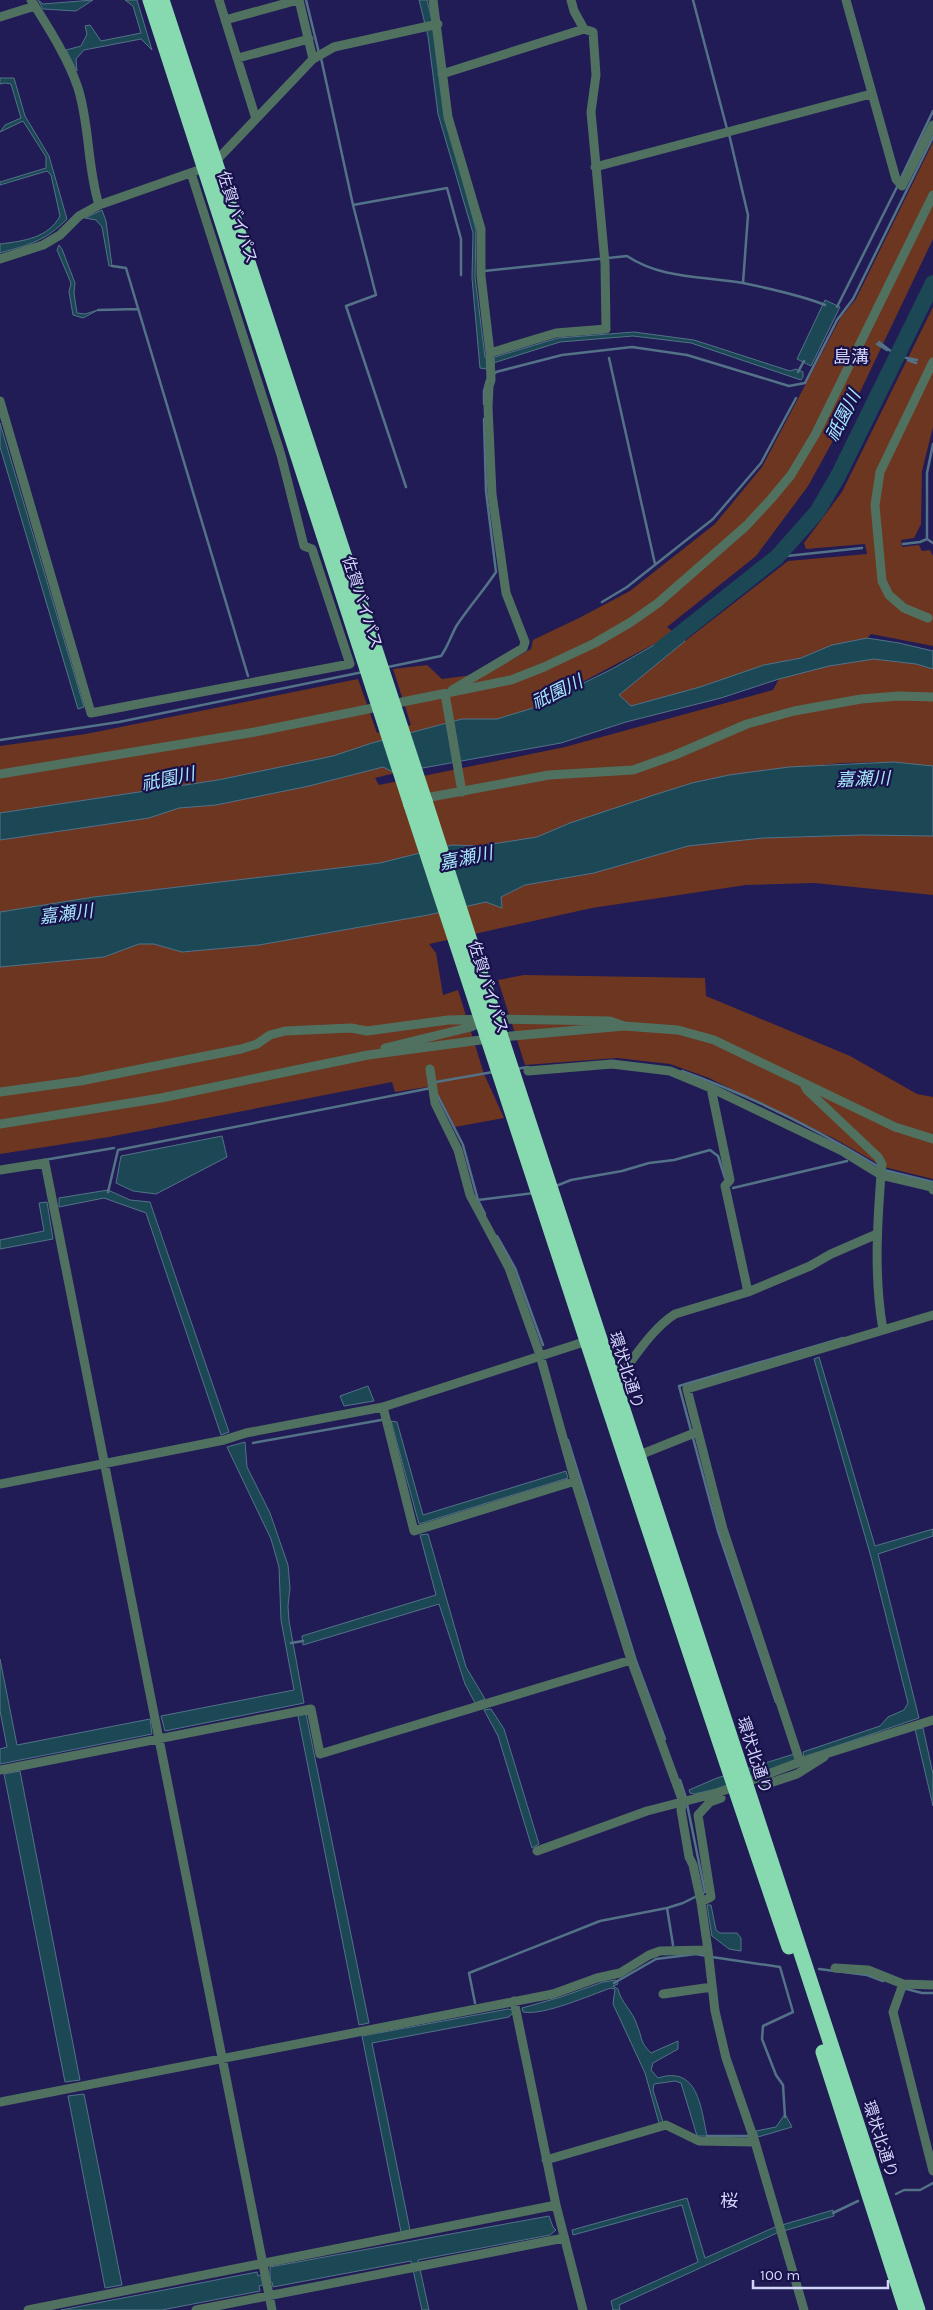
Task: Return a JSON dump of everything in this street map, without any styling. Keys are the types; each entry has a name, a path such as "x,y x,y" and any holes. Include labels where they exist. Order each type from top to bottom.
{"highway":[{"name":"佐賀バイパス","path":"150,0 203,168 321,508 552,1212"},
{"name":"佐賀バイパス","path":"162,0 203,168"},
{"name":"環状北通り","path":"552,1212 592,1340 747,1786 798,1976 906,2310"},
{"name":"環状北通り","path":"592,1340 608,1370 637,1456 918,2310"}],"street":[{"path":"219,0 256,119"},
{"path":"226,20 299,0 313,59"},
{"path":"433,0 438,24 448,117 481,229 481,272 490,353 491,380 488,407 492,494 506,593 525,642 523,648 445,694"},
{"path":"572,0 574,11 584,29"},
{"path":"846,0 871,94 899,183 933,125"},
{"path":"0,17 33,3 52,35 78,87 84,114 93,184 99,205"},
{"path":"0,259 44,245 60,235 79,216 99,205 203,168 256,119 313,59 322,53 334,47 438,24"},
{"path":"442,74 584,29 593,32 596,75 591,112 605,263 606,329 556,333 490,353"},
{"path":"238,58 309,39"},
{"path":"595,167 871,94"},
{"path":"0,401 90,713 350,664 312,549 304,546 203,168"},
{"path":"0,774 255,732 510,680 595,643 631,622 658,603 746,526 791,475 815,435 933,195"},
{"path":"928,618 904,608 889,595 882,580 876,505 880,472 933,362"},
{"path":"445,694 462,792"},
{"path":"417,800 549,775 632,770 675,755 747,724 794,711 861,699 900,696 933,697"},
{"path":"0,1092 80,1081 241,1049 257,1044 270,1035 286,1031 351,1028 367,1031 448,1020 488,1019 610,1021 624,1026"},
{"path":"368,1055 382,1048 471,1027 488,1019"},
{"path":"0,1124 161,1098 368,1055 495,1039 624,1026 678,1030 714,1040 895,1128 933,1139"},
{"path":"528,1072 612,1064 670,1071 842,1151 881,1174 933,1188"},
{"path":"430,1069 435,1103 458,1150 474,1203 509,1268 540,1355 574,1477 631,1660 686,1801"},
{"path":"804,1084 807,1090 878,1157 882,1164 877,1234 878,1294 882,1326"},
{"path":"710,1088 730,1180 725,1186 748,1292"},
{"path":"0,1170 45,1163 103,1464 272,2310"},
{"path":"608,1370 626,1368 642,1346 675,1314 748,1292 810,1266 831,1254 877,1234"},
{"path":"800,1762 693,1434 687,1389 882,1326 933,1315"},
{"path":"0,1484 228,1439 246,1433 383,1407 540,1355 592,1340"},
{"path":"383,1407 414,1531 574,1477"},
{"path":"637,1456 693,1434"},
{"path":"0,1770 157,1730 311,1709 320,1754 631,1660"},
{"path":"747,1786 800,1762 933,1720"},
{"path":"537,1851 647,1811 797,1774 828,1754"},
{"path":"700,1897 711,1897 698,1814 710,1802 721,1798"},
{"path":"686,1801 681,1810 689,1857 693,1864 700,1897 715,2011 726,2058 752,2132 804,2310"},
{"path":"0,2102 372,2029 516,2008 597,1978 620,1973 649,1955 660,1951 709,1954"},
{"path":"835,1968 868,1970 902,1987 933,1985"},
{"path":"663,1994 712,1987"},
{"path":"902,1987 893,2012 933,2171"},
{"path":"516,2008 546,2160 583,2310"},
{"path":"546,2160 666,2125 699,2141 755,2142"},
{"path":"28,2310 263,2266 556,2205"},
{"path":"196,2310 269,2293 564,2238"}],"shaded area":[{"path":"933,142 933,239 861,390 808,486 756,556 667,627 675,633 533,708 497,719 462,719 372,743 333,756 218,780 0,813 0,746 86,734 358,679 377,733 411,725 393,669 427,665 442,679 488,673 531,649 533,640 630,591 715,524 762,467 841,317 856,299"},
{"path":"933,307 933,427 922,471 921,524 914,538 901,540 902,547 919,545 922,551 930,550 933,556 933,646 871,634 867,638 832,645 801,658 764,665 700,687 631,706 619,695 788,561 867,554 865,544 806,549 804,543 842,492"},
{"path":"874,659 916,664 933,669 933,766 893,762 842,763 729,775 692,783 654,795 570,823 538,837 480,846 452,845 380,863 94,897 0,912 0,840 149,818 179,808 216,805 309,786 383,767 395,773 375,778 379,785 565,747 773,690 779,679 829,666"},
{"path":"863,835 933,836 933,895 814,883 746,885 592,908 429,944 436,953 443,995 458,990 484,1074 504,1118 455,1127 440,1097 427,1087 395,1092 392,1082 109,1137 0,1154 0,967 104,957 139,944 154,944 182,952 259,945 428,915 486,902 502,908 501,897 525,885 594,873 688,846 763,838"},
{"path":"524,975 705,978 706,996 850,1056 917,1094 933,1097 933,1179 884,1167 835,1139 709,1078 670,1064 617,1058 525,1065 498,980"}],"water":[{"path":"38,0 43,4 93,0 76,11 43,9"},
{"path":"125,0 137,0 152,50 141,39 84,50 76,59 77,71 66,50 81,46 87,34 85,26 90,25 101,41 141,33 133,6"},
{"path":"419,0 427,0 435,33 444,112 476,229 475,277 485,357 495,357 558,338 634,332 694,340 790,371 796,369 803,372 801,380 691,343 633,336 560,342 487,365 486,369 480,368 472,278 473,233 438,114 428,36"},
{"path":"0,78 14,78 25,116 49,156 67,219 44,237 28,245 0,253 0,244 26,240 42,234 60,216 51,175 47,171 0,185 0,182 46,168 46,157 23,121 0,132 5,125 21,118 11,84 0,84"},
{"path":"102,210 106,221 112,266 109,266 102,227 96,220 85,218"},
{"path":"59,245 75,283 74,293 77,313 85,314 98,310 83,318 73,315 69,292 71,283 57,250"},
{"path":"825,300 840,307 811,366 797,359"},
{"path":"0,423 84,707 78,709 0,447"},
{"path":"675,633 685,641 619,695 631,706 700,687 764,665 801,658 832,645 867,638 933,651 933,669 916,664 874,659 829,666 779,679 721,698 626,722 561,743 395,773 383,767 309,786 216,805 179,808 149,818 0,840 0,813 218,780 333,756 372,743 462,719 497,719 533,708 612,669"},
{"name":"嘉瀬川","path":"893,762 933,766 933,836 863,835 763,838 688,846 594,873 525,885 501,897 502,908 486,902 428,915 259,945 182,952 154,944 139,944 104,957 0,967 0,912 94,897 380,863 452,845 480,846 537,837 570,823 654,795 692,783 729,775 789,767"},
{"path":"222,1136 227,1157 156,1194 133,1191 116,1183 121,1156"},
{"path":"108,1190 130,1200 150,1202 229,1432 221,1435 146,1213 104,1198 59,1207 59,1198"},
{"path":"47,1202 53,1239 0,1249 0,1240 44,1231 39,1203"},
{"path":"819,1357 875,1546 933,1529 933,1536 878,1554 919,1718 804,1757 803,1752 880,1726 888,1717 904,1710 908,1703 871,1557 814,1359"},
{"path":"368,1386 374,1401 344,1406 340,1396"},
{"path":"391,1421 397,1422 423,1515 566,1471 568,1478 419,1524"},
{"path":"245,1442 247,1467 270,1513 288,1565 290,1588 289,1621 304,1703 165,1731 161,1716 294,1690 281,1620 279,1567 271,1539 227,1447"},
{"path":"428,1534 466,1667 485,1699 475,1703 465,1684 439,1604 303,1645 302,1636 436,1595 420,1535"},
{"path":"0,1659 17,1745 150,1719 152,1734 0,1764 0,1749 7,1747 0,1711"},
{"path":"491,1709 504,1729 539,1844 532,1848 498,1736 484,1710"},
{"path":"306,1714 369,2023 359,2025 298,1716"},
{"path":"923,1728 933,1774 933,1806 915,1729"},
{"path":"794,1754 796,1760 721,1788 694,1794 690,1793 689,1790 717,1778"},
{"path":"20,1771 80,2080 65,2082 4,1774"},
{"path":"707,1905 711,1905 716,1930 720,1933 737,1933 741,1938 741,1951 729,1949 712,1936"},
{"path":"616,1980 618,1984 613,1986 618,1989 622,1999 633,2015 643,2043 651,2053 678,2041 678,2049 653,2063 651,2070 658,2078 671,2076 682,2078 690,2083 699,2102 707,2136 697,2136 681,2083 675,2081 654,2084 653,2090 663,2122 659,2123 645,2073 613,2004 615,1989 611,1988 543,2011 523,2012 522,2008 603,1982"},
{"path":"508,2009 513,2010 514,2014 509,2017 372,2043 410,2230 401,2232 362,2036"},
{"path":"84,2094 122,2285 105,2288 68,2096"},
{"path":"785,2114 792,2127 758,2137 756,2131 776,2127"},
{"path":"687,2198 705,2258 775,2227 833,2210 834,2216 777,2233 619,2305 620,2310 613,2310 611,2301 698,2262 682,2205 573,2235 572,2230"},
{"path":"549,2216 556,2230 550,2235 418,2260 429,2310 422,2310 411,2261 273,2287 272,2282 270,2282 270,2267"},
{"path":"257,2272 258,2276 261,2275 263,2285 259,2286 260,2291 162,2310 61,2310"}],"waterway":[{"path":"306,0 319,53"},
{"path":"693,0 727,129"},
{"path":"321,58 353,205 376,295 346,306 406,487"},
{"path":"900,180 933,111"},
{"path":"729,134 748,215 743,283"},
{"path":"493,375 496,372 562,355 632,347 687,355 789,386 805,383 837,320 853,299 933,137"},
{"path":"837,307 898,185"},
{"path":"353,205 447,188 461,239 461,275"},
{"path":"484,271 627,256 654,269 668,273 743,283 796,295 825,305"},
{"path":"112,266 126,268 248,676"},
{"name":"祇園川","path":"661,649 777,557 817,512 838,476 933,283"},
{"path":"98,310 138,309"},
{"name":"祇園川","path":"879,342 897,356 917,360"},
{"path":"877,344 887,350"},
{"path":"609,358 655,564"},
{"path":"908,360 916,363"},
{"path":"798,372 804,361"},
{"path":"484,404 484,391 487,380"},
{"path":"602,602 627,587 713,519 761,463 796,398"},
{"path":"388,667 441,656 457,625 496,572 486,491 484,419"},
{"path":"927,539 927,473 933,444"},
{"path":"927,539 933,543"},
{"path":"903,544 920,542 927,539"},
{"path":"777,557 862,548"},
{"path":"0,740 119,722 363,672"},
{"path":"516,1069 528,1067"},
{"path":"682,1071 707,1080 783,1114 879,1167"},
{"path":"436,1082 493,1072"},
{"path":"108,1192 118,1150 431,1088"},
{"path":"438,1096 463,1145 478,1200 485,1214"},
{"path":"44,1160 114,1148"},
{"path":"556,1186 571,1180 622,1171 649,1163 674,1160 710,1150 718,1156 725,1178"},
{"path":"733,1188 847,1161"},
{"path":"884,1170 933,1182"},
{"path":"478,1200 534,1193"},
{"path":"497,1236 515,1268 543,1345"},
{"path":"776,1702 718,1531 679,1386 843,1338"},
{"path":"253,1443 381,1420"},
{"path":"568,1440 636,1661 665,1739"},
{"path":"291,1643 303,1641"},
{"path":"680,1780 686,1798"},
{"path":"475,2003 469,1973 600,1921 667,1908 683,1903 705,1892 687,1804"},
{"path":"667,1908 673,1945"},
{"path":"614,1983 656,1959 696,1954 707,1956"},
{"path":"712,1957 780,1967 793,2012 763,2026 762,2039 776,2075 783,2085 785,2117"},
{"path":"819,1969 867,1975 883,1981"},
{"path":"903,1988 922,1993 933,1993"},
{"path":"707,2136 751,2136"},
{"path":"896,2194 904,2190 920,2190 933,2183"},
{"path":"833,2213 858,2201"}],"district":[{"name":"島溝","path":"851,357"},
{"name":"桜","path":"729,2201"}]}
